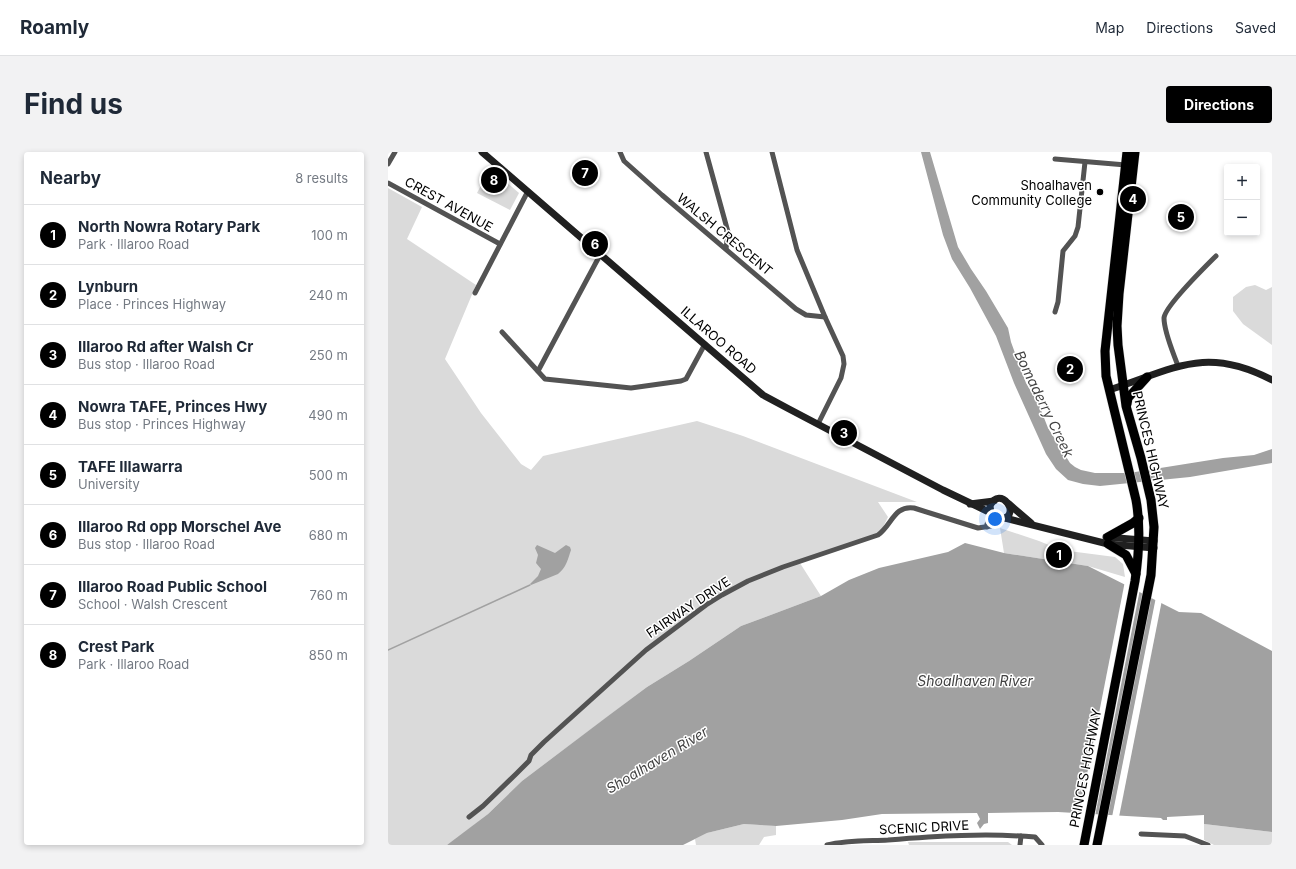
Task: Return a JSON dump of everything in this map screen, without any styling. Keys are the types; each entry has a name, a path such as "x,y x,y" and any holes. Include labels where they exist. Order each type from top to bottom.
{"highway":[{"name":"PRINCES HIGHWAY","path":"1084,845 1136,577 1139,543 1139,518 1134,490 1106,376 1106,341 1127,152"},
{"name":"PRINCES HIGHWAY","path":"1097,845 1149,584 1154,544 1154,521 1149,487 1126,406 1118,345 1117,312 1135,152"},
{"path":"1126,406 1128,398 1150,376"},
{"path":"1136,577 1126,555 1108,541 1133,524 1139,518"}],"main road":[{"name":"ILLAROO ROAD","path":"482,152 763,395 996,518 1033,524 1090,539 1154,544"},
{"path":"1108,387 1150,376 1178,366 1199,362 1215,362 1247,368 1272,380"},
{"name":"ILLAROO ROAD","path":"969,504 1001,499 1033,524"},
{"path":"992,515 990,506 994,501"},
{"path":"1003,518 1010,510 1009,504"}],"street":[{"path":"389,161 395,152"},
{"name":"WALSH CRESCENT","path":"620,152 624,161 796,310 806,315 825,317"},
{"path":"706,152 728,232 726,249"},
{"path":"772,152 797,250 843,356 844,364 841,378 818,424"},
{"path":"1055,159 1126,165 1130,160 1132,152"},
{"path":"1055,312 1058,302 1063,251 1075,236 1078,227 1085,162"},
{"name":"CREST AVENUE","path":"388,183 500,244"},
{"name":"CREST AVENUE","path":"476,293 528,192"},
{"path":"538,371 600,255"},
{"path":"1178,366 1164,325 1164,316 1172,302 1216,256"},
{"path":"502,332 545,379 631,388 686,379 705,344"},
{"name":"FAIRWAY DRIVE","path":"470,817 529,761 531,755 549,737 625,667 706,605 728,592 748,581 783,567 878,536 899,511 906,508 914,508 978,528 987,527"},
{"path":"992,515 986,524 987,527 1003,518"},
{"path":"1141,834 1185,836 1208,845"},
{"name":"SCENIC DRIVE","path":"828,845 933,837 1011,835 1035,837 1042,845"},
{"path":"1020,845 1021,836"}],"shaded area":[{"path":"490,168 519,193 510,210 477,193"},
{"path":"388,188 422,207 407,239 476,285 445,359 481,413 521,464 531,470 543,456 697,421 743,436 917,502 878,502 888,517 881,531 870,537 798,560 821,596 741,626 647,687 522,781 488,814 447,845 388,845"},
{"path":"1255,285 1266,290 1272,287 1272,345 1243,324 1233,311 1233,297 1246,287"},
{"path":"1000,528 1061,550 1115,557 1123,564 1125,577 1088,566 1004,553"},
{"path":"744,824 776,826 776,835 764,837 759,845 696,845 695,839 707,833"},
{"path":"1204,824 1272,832 1272,845 1214,845 1204,840"},
{"path":"908,842 1008,842 1012,845 909,845"}],"water":[{"path":"921,152 930,152 958,247 1008,328 1011,342 1026,383 1039,405 1048,428 1070,463 1081,470 1095,473 1129,473 1223,458 1254,455 1272,449 1272,463 1190,477 1100,486 1068,480 1056,469 1046,454 1014,383 996,336 970,288 952,259 943,235"},
{"name":"Shoalhaven River","path":"965,543 1004,553 1088,566 1179,612 1201,613 1272,651 1272,832 1204,824 1204,815 1167,817 1167,820 1163,820 1161,818 1058,812 988,813 988,823 984,824 980,829 977,823 980,819 977,813 882,814 842,820 776,826 744,824 707,833 683,845 447,845 488,814 522,781 608,716 647,687 741,626 821,596 849,580 879,568 948,552"},
{"path":"537,545 555,553 566,545 570,547 571,550 561,572 531,585 530,584 538,576 541,569 536,563 538,555 535,548"}],"pier":[{"path":"1125,581 1140,589 1095,816 1079,815"},
{"path":"1156,597 1162,600 1119,817 1112,817"}],"waterway":[{"path":"388,650 530,585"}],"place":[{"name":"Illaroo Road Public School","path":"585,173"},
{"name":"Crest Park","path":"494,180"},
{"name":"Shoalhaven Community College","path":"1100,192"},
{"name":"Nowra TAFE, Princes Hwy","path":"1133,199"},
{"name":"TAFE Illawarra","path":"1181,217"},
{"name":"Illaroo Rd opp Morschel Ave","path":"595,244"},
{"name":"Lynburn","path":"1070,369"},
{"name":"Illaroo Rd after Walsh Cr","path":"844,433"},
{"name":"North Nowra Rotary Park","path":"1059,555"}],"water label":[{"name":"Bomaderry Creek","path":"1044,404"}]}
